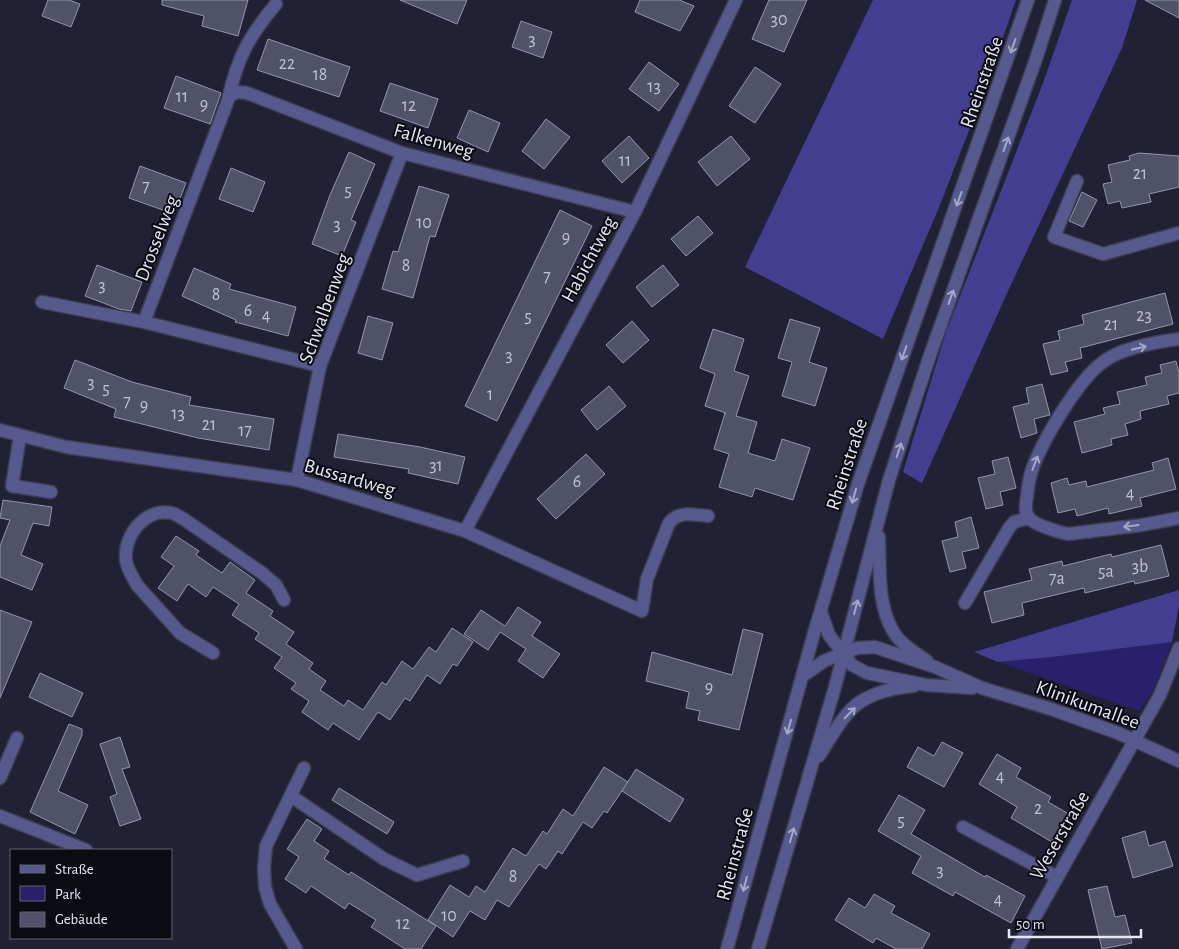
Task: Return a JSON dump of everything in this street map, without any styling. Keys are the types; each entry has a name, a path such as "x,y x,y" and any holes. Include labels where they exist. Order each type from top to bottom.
{"street":[{"name":"Habichtweg","path":"465,531 634,212 736,0"},
{"name":"Rheinstraße","path":"727,949 760,826 858,484 1028,0"},
{"path":"758,949 812,767 889,480 929,358 1032,68 1054,0"},
{"name":"Drosselweg","path":"144,322 229,96 237,64 246,43 260,22 276,4"},
{"name":"Falkenweg","path":"229,96 238,92 248,93 402,153 634,212"},
{"name":"Schwalbenweg","path":"297,480 320,366 402,153"},
{"path":"1078,181 1054,237 1103,254 1179,233"},
{"path":"42,302 144,322 320,366"},
{"path":"1179,339 1125,351 1113,356 1102,362 1084,380 1057,421 1038,455 1032,471 1026,504 1029,518 1060,533 1068,534 1142,525 1179,518"},
{"name":"Bussardweg","path":"0,430 66,447 297,480 465,531 642,611 647,579 669,523 674,517 682,514 708,516"},
{"path":"20,436 12,486 51,492"},
{"path":"213,653 180,633 137,585 126,560 126,549 130,537 137,526 147,517 160,513 174,514 185,520 262,573 276,585 284,600"},
{"path":"965,603 1009,528 1014,522 1029,518"},
{"name":"Klinikumallee","path":"879,520 881,594 887,618 893,632 902,642 935,667"},
{"name":"Klinikumallee","path":"821,612 829,635 843,654 852,665 867,673 926,685 982,688"},
{"name":"Klinikumallee","path":"804,675 824,661 857,648 875,647 935,667 982,688 1051,709 1135,741 1179,761"},
{"name":"Weserstraße","path":"1017,949 1160,695 1179,648"},
{"name":"Klinikumallee","path":"812,767 848,712 865,700 880,693 899,688 926,685"},
{"path":"0,778 17,738"},
{"path":"296,949 270,904 264,867 266,846 304,768"},
{"path":"291,796 384,859 416,876 463,860"},
{"path":"0,816 83,849"},
{"path":"963,827 1056,877"}],"green space":[{"path":"1172,642 1154,689 1139,711 998,662 1052,657"}],"shaded area":[{"path":"873,0 1016,0 984,92 940,205 883,339 745,267"},
{"path":"1072,0 1137,0 1122,48 1008,291 922,483 903,472 946,332 1043,83"},
{"path":"1179,590 1179,606 1172,642 998,662 974,652"}],"building":[{"path":"48,0 69,0 80,4 71,27 42,16"},
{"path":"162,0 248,0 238,36 202,26 204,16 162,5"},
{"path":"400,0 467,0 457,24"},
{"path":"640,0 679,0 694,6 680,31 635,12"},
{"path":"769,0 807,0 784,52 752,39"},
{"path":"1145,0 1179,0 1179,18"},
{"path":"521,21 552,32 543,58 512,47"},
{"path":"268,39 350,67 339,97 257,70"},
{"path":"649,62 679,84 659,111 629,89"},
{"path":"755,67 781,84 755,123 729,106"},
{"path":"176,76 221,93 210,124 164,108"},
{"path":"390,83 438,99 428,128 380,111"},
{"path":"469,110 500,123 488,152 457,138"},
{"path":"546,119 570,137 544,169 522,151"},
{"path":"629,136 649,158 622,183 602,161"},
{"path":"731,136 750,159 717,186 698,162"},
{"path":"349,152 375,164 351,220 356,222 342,256 312,244 330,195"},
{"path":"1139,153 1179,156 1179,187 1149,194 1151,202 1122,208 1120,201 1108,204 1103,184 1112,182 1108,165 1130,160 1129,156"},
{"path":"140,166 186,183 174,214 129,198"},
{"path":"231,168 265,182 253,212 219,199"},
{"path":"419,186 449,195 435,237 430,236 413,298 382,289 393,251 398,252"},
{"path":"1082,192 1097,200 1083,227 1069,221"},
{"path":"560,210 592,226 497,421 465,406"},
{"path":"698,216 713,233 686,256 671,239"},
{"path":"97,265 142,282 131,311 119,309 85,296"},
{"path":"663,265 679,285 652,307 636,287"},
{"path":"194,268 231,284 229,289 296,307 288,336 235,322 236,320 182,296"},
{"path":"1165,293 1173,324 1080,348 1082,358 1065,362 1068,371 1051,375 1043,344 1060,340 1058,331 1084,324 1082,315"},
{"path":"368,316 393,323 382,360 358,353"},
{"path":"790,319 820,328 809,362 827,368 815,406 782,396 792,362 778,358"},
{"path":"632,321 649,340 623,363 606,345"},
{"path":"713,329 744,339 734,371 749,376 736,416 757,422 748,453 775,461 782,439 810,448 793,500 755,488 752,497 719,487 729,454 714,449 726,413 705,406 715,374 700,368"},
{"path":"75,360 132,382 191,397 189,405 274,419 269,450 198,438 114,417 116,409 64,388"},
{"path":"1176,361 1179,373 1179,393 1167,396 1169,404 1140,411 1141,419 1125,424 1128,435 1111,439 1112,445 1082,453 1074,422 1105,414 1103,408 1120,404 1117,392 1147,385 1145,377 1162,373 1160,365"},
{"path":"1042,384 1050,415 1034,419 1037,433 1021,438 1013,407 1029,403 1026,388"},
{"path":"609,386 626,406 597,430 581,410"},
{"path":"338,434 420,447 465,457 458,484 408,473 409,469 334,457"},
{"path":"586,454 605,474 556,519 537,499"},
{"path":"1008,457 1016,488 1000,492 1003,505 986,509 978,478 995,474 992,461"},
{"path":"1168,458 1176,489 1140,498 1142,506 1109,514 1108,508 1077,516 1075,509 1058,513 1051,483 1067,478 1069,485 1086,481 1087,487 1154,470 1152,463"},
{"path":"3,500 52,507 49,526 33,523 21,555 43,564 32,590 0,577 0,546 10,520 0,518"},
{"path":"971,517 979,548 962,552 966,568 950,572 942,541 958,537 955,522"},
{"path":"176,536 199,551 196,555 222,573 230,562 255,580 246,593 273,611 270,616 294,632 286,644 313,663 309,669 326,681 320,690 344,706 348,700 363,710 382,682 386,685 402,661 413,669 429,647 436,652 452,628 473,642 457,666 453,664 440,684 427,675 410,701 405,698 390,720 378,712 359,740 333,723 328,730 302,712 309,701 291,689 296,683 274,668 282,657 255,639 259,633 232,615 239,604 213,587 206,597 188,584 177,601 158,588 174,566 161,557"},
{"path":"1161,545 1169,576 1135,584 1134,581 1085,593 1084,588 1022,603 1024,615 992,623 984,592 1032,580 1029,569 1062,561 1063,566 1111,554 1112,557"},
{"path":"518,607 541,622 532,636 560,654 543,678 518,661 526,649 500,632 488,650 464,634 481,610 505,626"},
{"path":"0,610 32,622 0,698"},
{"path":"743,629 763,634 739,730 698,720 700,711 686,708 689,692 646,681 652,652 732,675"},
{"path":"40,673 83,693 72,717 29,697"},
{"path":"69,724 82,729 82,735 58,791 88,805 75,834 30,812"},
{"path":"120,737 130,767 122,769 141,819 120,826 110,797 117,794 100,744"},
{"path":"942,742 963,753 944,787 907,767 918,747 934,756"},
{"path":"997,754 1021,768 1016,777 1051,797 1048,802 1069,814 1052,842 1011,818 1017,807 979,784"},
{"path":"604,767 628,782 607,813 604,811 592,828 583,822 562,854 558,851 546,869 539,864 509,907 497,900 485,920 470,911 453,937 428,920 450,885 469,897 476,886 485,892 513,848 526,856 543,831 547,834 563,809 573,816"},
{"path":"636,769 684,799 670,822 622,791"},
{"path":"339,788 394,822 387,834 332,800"},
{"path":"899,795 925,810 911,834 985,877 986,875 1025,896 1011,923 955,892 953,896 912,873 921,856 878,831"},
{"path":"307,819 322,829 314,841 329,851 324,859 349,875 351,872 436,926 421,949 405,949 371,927 376,920 349,903 345,909 311,886 306,893 285,879 299,857 287,849"},
{"path":"1145,831 1149,846 1165,841 1173,866 1133,878 1122,838"},
{"path":"1107,886 1115,917 1125,915 1132,943 1102,949 1088,890"},
{"path":"874,894 895,906 891,913 930,934 922,949 896,949 876,938 873,943 835,920 849,898 865,908"}]}
